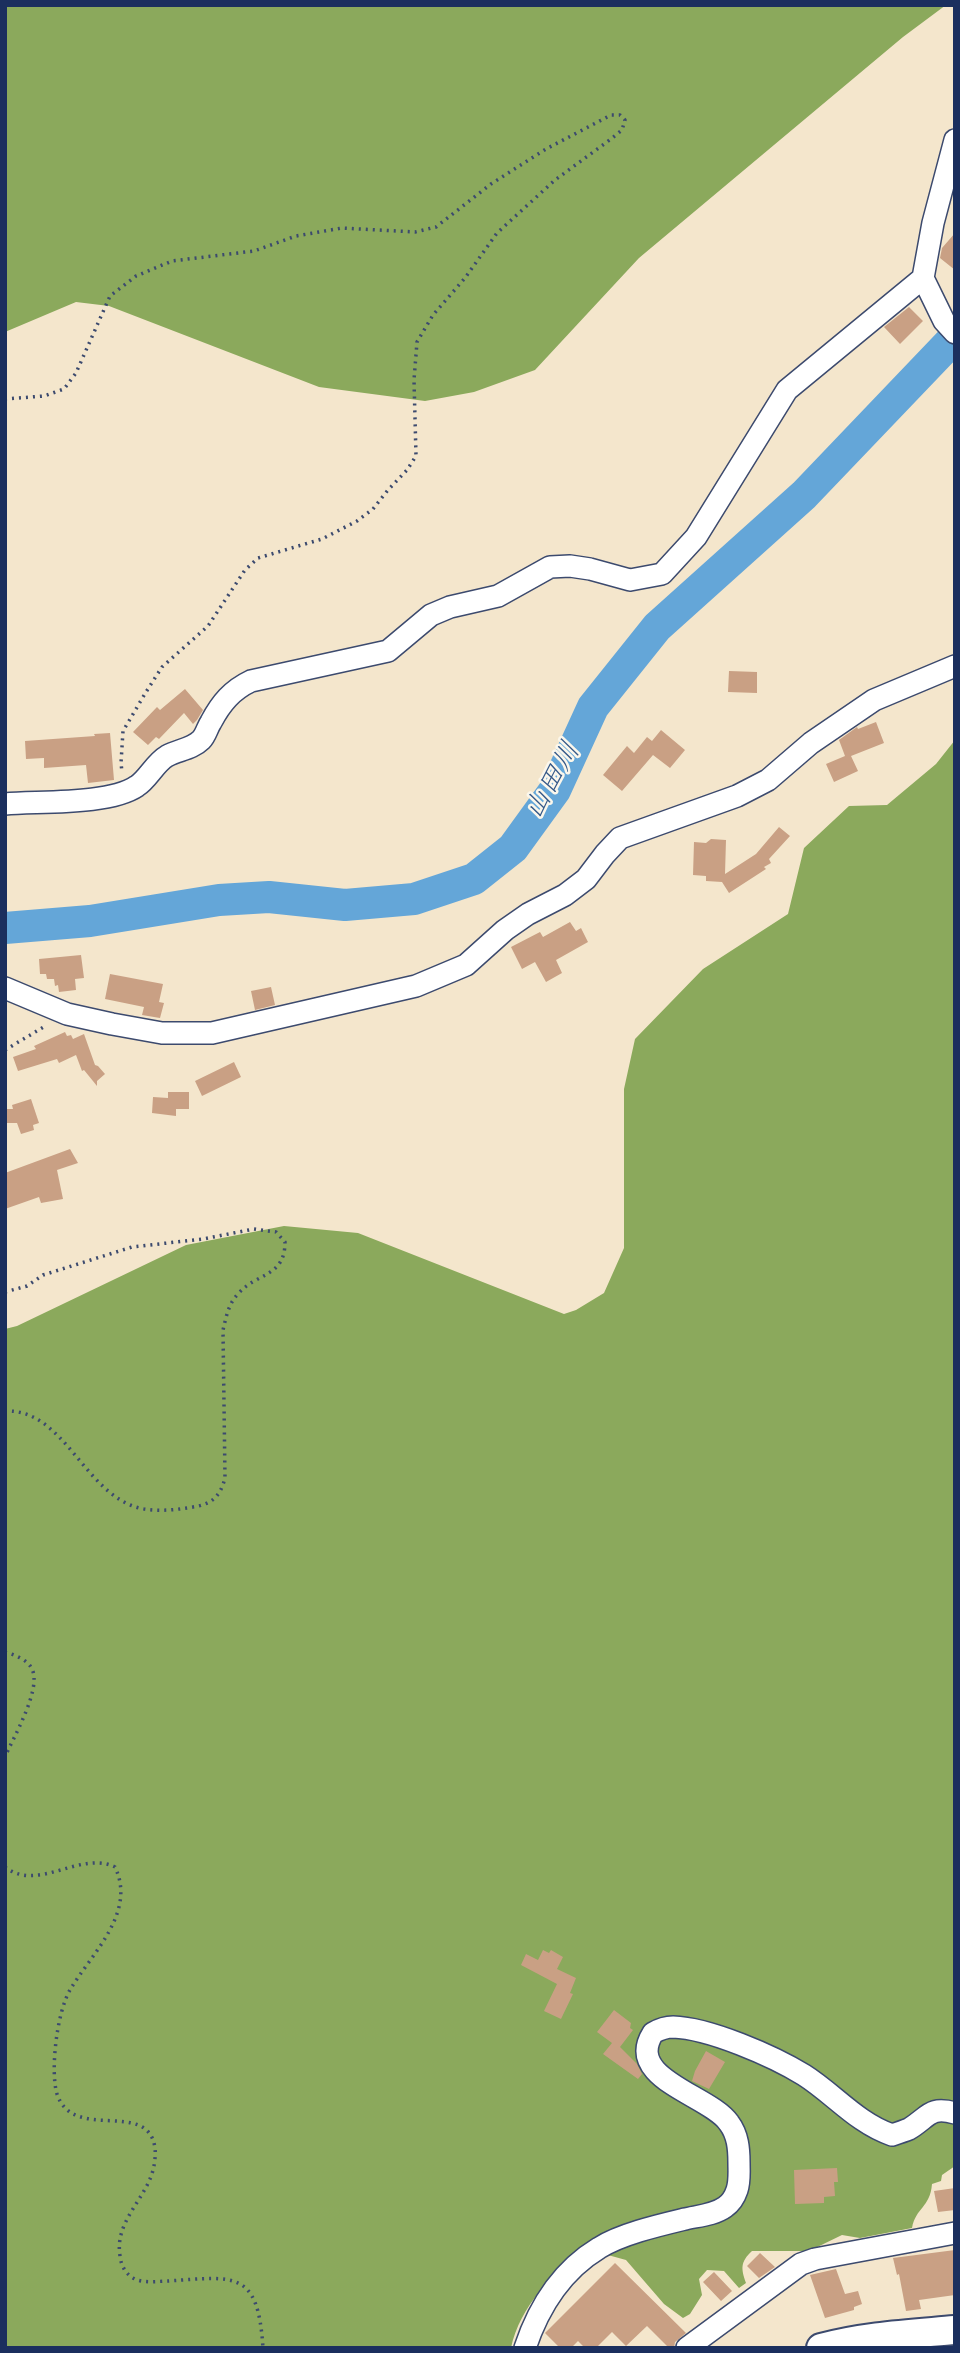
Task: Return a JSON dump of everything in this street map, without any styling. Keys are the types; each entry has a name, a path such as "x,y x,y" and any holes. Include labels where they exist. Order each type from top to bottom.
{"street":[{"path":"949,327 923,278 933,223 955,140"},
{"path":"5,804 67,801 114,796 126,792 139,785 165,757 195,745 204,738 211,721 234,689 251,681 388,650 431,615 450,607 498,596 550,567 590,569 630,580 662,574 696,537 788,390 923,278"},
{"path":"5,988 67,1014 162,1033 212,1033 416,986 466,965 505,930 528,914 565,895 586,879 621,838 768,780 811,743 874,700 955,666"},
{"path":"525,2348 553,2289 567,2272 601,2247 655,2227 714,2212 724,2207 737,2192 737,2137 730,2124 711,2106 670,2083 652,2068 648,2058 648,2046 653,2033 664,2027 676,2027 763,2054 804,2076 862,2121 892,2135 908,2129 934,2110 955,2113"},
{"path":"687,2348 801,2264 815,2259 955,2233"},
{"path":"821,2348 846,2341 898,2334 955,2330"}],"path":[{"path":"5,398 44,396 64,389 76,373 110,296 136,276 172,261 254,251 296,236 342,229 415,232 436,227 491,184 546,149 611,115 620,115 625,120 622,130 555,180 497,233 465,278 433,314 417,342 414,380 416,456 407,470 373,509 357,521 322,539 258,558 244,570 208,626 162,667 123,731 121,763 126,792"},
{"path":"5,1050 67,1014"},
{"path":"5,1292 27,1286 44,1275 132,1247 254,1229 276,1232 285,1242 281,1265 247,1285 227,1311 223,1330 225,1478 217,1498 204,1505 167,1511 139,1508 112,1495 38,1418 18,1410 5,1411"},
{"path":"5,1652 32,1667 34,1675 31,1699 5,1757"},
{"path":"5,1867 15,1875 30,1876 89,1863 105,1863 114,1867 121,1889 117,1913 97,1951 69,1990 60,2015 56,2036 57,2095 65,2106 77,2115 96,2122 132,2121 145,2129 155,2146 151,2178 120,2232 118,2248 121,2264 127,2274 135,2280 150,2282 221,2278 236,2282 250,2290 257,2303 263,2348"}],"green space":[{"path":"5,5 946,5 903,37 639,258 535,370 474,392 425,401 319,387 109,306 76,302 5,332"},
{"path":"955,740 955,2166 942,2175 941,2181 932,2184 929,2198 912,2228 860,2238 842,2235 809,2251 752,2251 743,2266 746,2283 739,2288 724,2271 707,2270 699,2279 702,2295 690,2314 683,2318 664,2304 626,2260 586,2249 550,2280 530,2305 515,2333 511,2348 5,2348 5,1329 17,1326 186,1245 284,1226 358,1233 564,1314 604,1293 624,1248 624,1089 635,1039 703,969 788,914 804,848 849,806 887,805 936,764"}],"building":[{"path":"955,233 955,270 940,258 942,248"},
{"path":"909,307 923,321 900,344 884,327"},
{"path":"729,671 757,672 757,693 728,692"},
{"path":"185,689 203,710 193,724 184,713 159,739 156,737 148,745 133,732 157,707 160,710"},
{"path":"876,722 884,743 851,756 858,771 834,782 826,764 845,756 839,740 857,727 858,729"},
{"path":"661,730 685,750 670,768 653,755 622,791 603,775 627,746 634,753 647,737 652,741"},
{"path":"110,733 114,780 88,783 86,765 44,768 44,758 26,759 25,741"},
{"path":"779,827 790,836 769,859 771,863 729,893 722,882 706,881 706,876 693,875 694,842 726,840 725,874 756,854"},
{"path":"570,922 576,931 581,928 588,942 556,960 562,973 546,982 535,962 522,969 511,947 540,932 543,937"},
{"path":"81,955 84,978 75,979 76,990 59,992 54,979 47,979 46,974 40,974 39,959"},
{"path":"110,974 163,984 159,1002 164,1003 160,1018 142,1015 144,1007 105,999"},
{"path":"271,987 275,1005 255,1010 251,991"},
{"path":"65,1032 73,1039 84,1034 95,1065 105,1074 97,1081 97,1086 84,1070 82,1071 76,1055 59,1063 57,1059 18,1071 13,1057 36,1049 34,1046"},
{"path":"234,1062 241,1077 202,1096 195,1081"},
{"path":"168,1092 189,1092 189,1109 176,1109 176,1116 152,1113 153,1097 168,1098"},
{"path":"31,1099 39,1123 33,1125 34,1130 21,1134 17,1123 5,1123 5,1109 13,1109 12,1105"},
{"path":"70,1149 78,1163 57,1170 63,1199 41,1203 39,1197 5,1209 5,1173"},
{"path":"543,1950 549,1953 551,1950 563,1957 557,1969 576,1978 570,1993 573,1994 561,2019 544,2011 557,1984 521,1965 526,1954 538,1960"},
{"path":"614,2010 631,2023 630,2028 633,2030 620,2047 637,2064 642,2074 638,2079 603,2054 612,2043 597,2032"},
{"path":"706,2051 725,2062 709,2089 692,2081"},
{"path":"837,2168 835,2196 824,2197 824,2203 795,2204 794,2170"},
{"path":"955,2188 955,2210 938,2212 934,2191"},
{"path":"955,2250 955,2295 919,2300 921,2309 906,2311 893,2258"},
{"path":"760,2253 775,2267 759,2278 747,2266"},
{"path":"615,2263 686,2333 675,2342 674,2348 669,2348 647,2326 626,2346 612,2332 596,2348 585,2348 578,2341 571,2348 560,2348 545,2333"},
{"path":"836,2269 845,2294 858,2291 862,2304 854,2307 854,2310 825,2318 810,2275"},
{"path":"714,2272 732,2291 721,2301 703,2282"}],"waterway":[{"name":"山田川","path":"5,928 90,921 219,900 269,897 345,905 414,899 474,879 513,848 555,790 593,707 657,627 804,495 955,337"}]}
